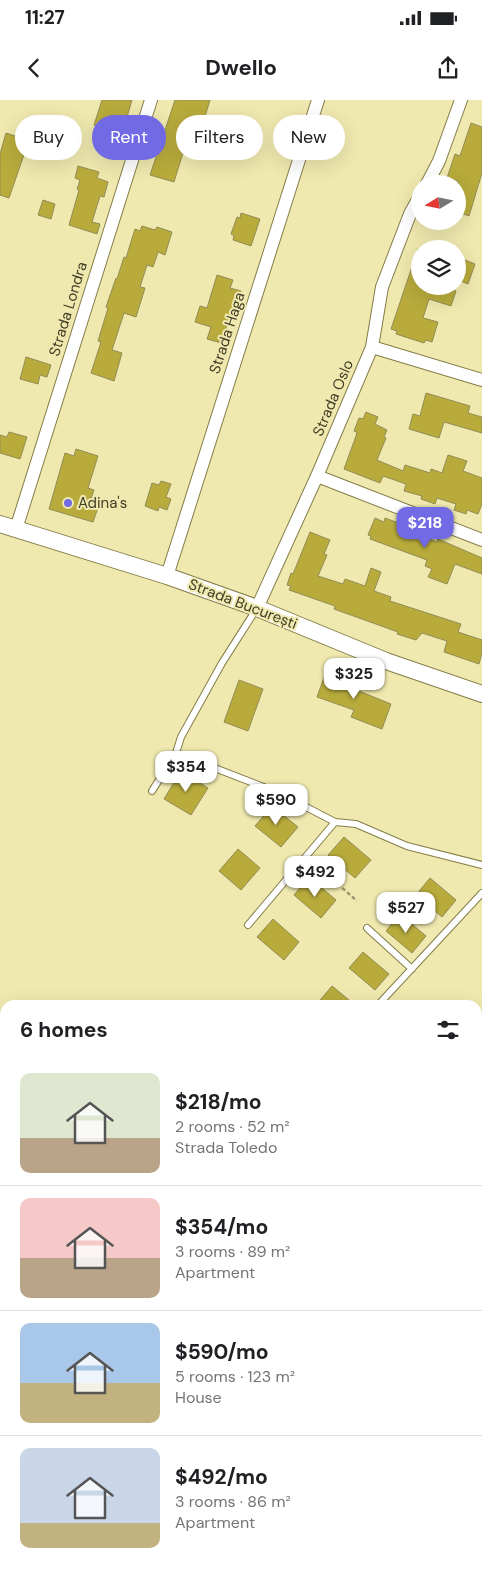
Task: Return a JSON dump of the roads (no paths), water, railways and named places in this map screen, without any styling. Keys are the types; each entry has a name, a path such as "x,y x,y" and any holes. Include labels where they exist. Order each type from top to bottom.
{"street":[{"name":"Strada Londra","path":"16,529 151,100"},
{"name":"Strada Haga","path":"168,576 318,100"},
{"path":"432,175 439,161 461,100"},
{"name":"Strada Oslo","path":"257,608 317,476 372,347 382,287 411,212"},
{"path":"372,347 482,380"},
{"path":"317,476 482,540"},
{"name":"Strada București","path":"0,524 168,576 257,608 386,661 482,694"}],"lane":[{"path":"152,791 176,753 181,737 201,700 239,634 257,608"},
{"path":"176,753 279,793 336,822 356,824 407,846 482,864"},
{"path":"248,925 336,822"},
{"path":"383,1000 482,893"},
{"path":"367,928 412,969"}],"place":[{"name":"Adina's","path":"68,503"}]}
